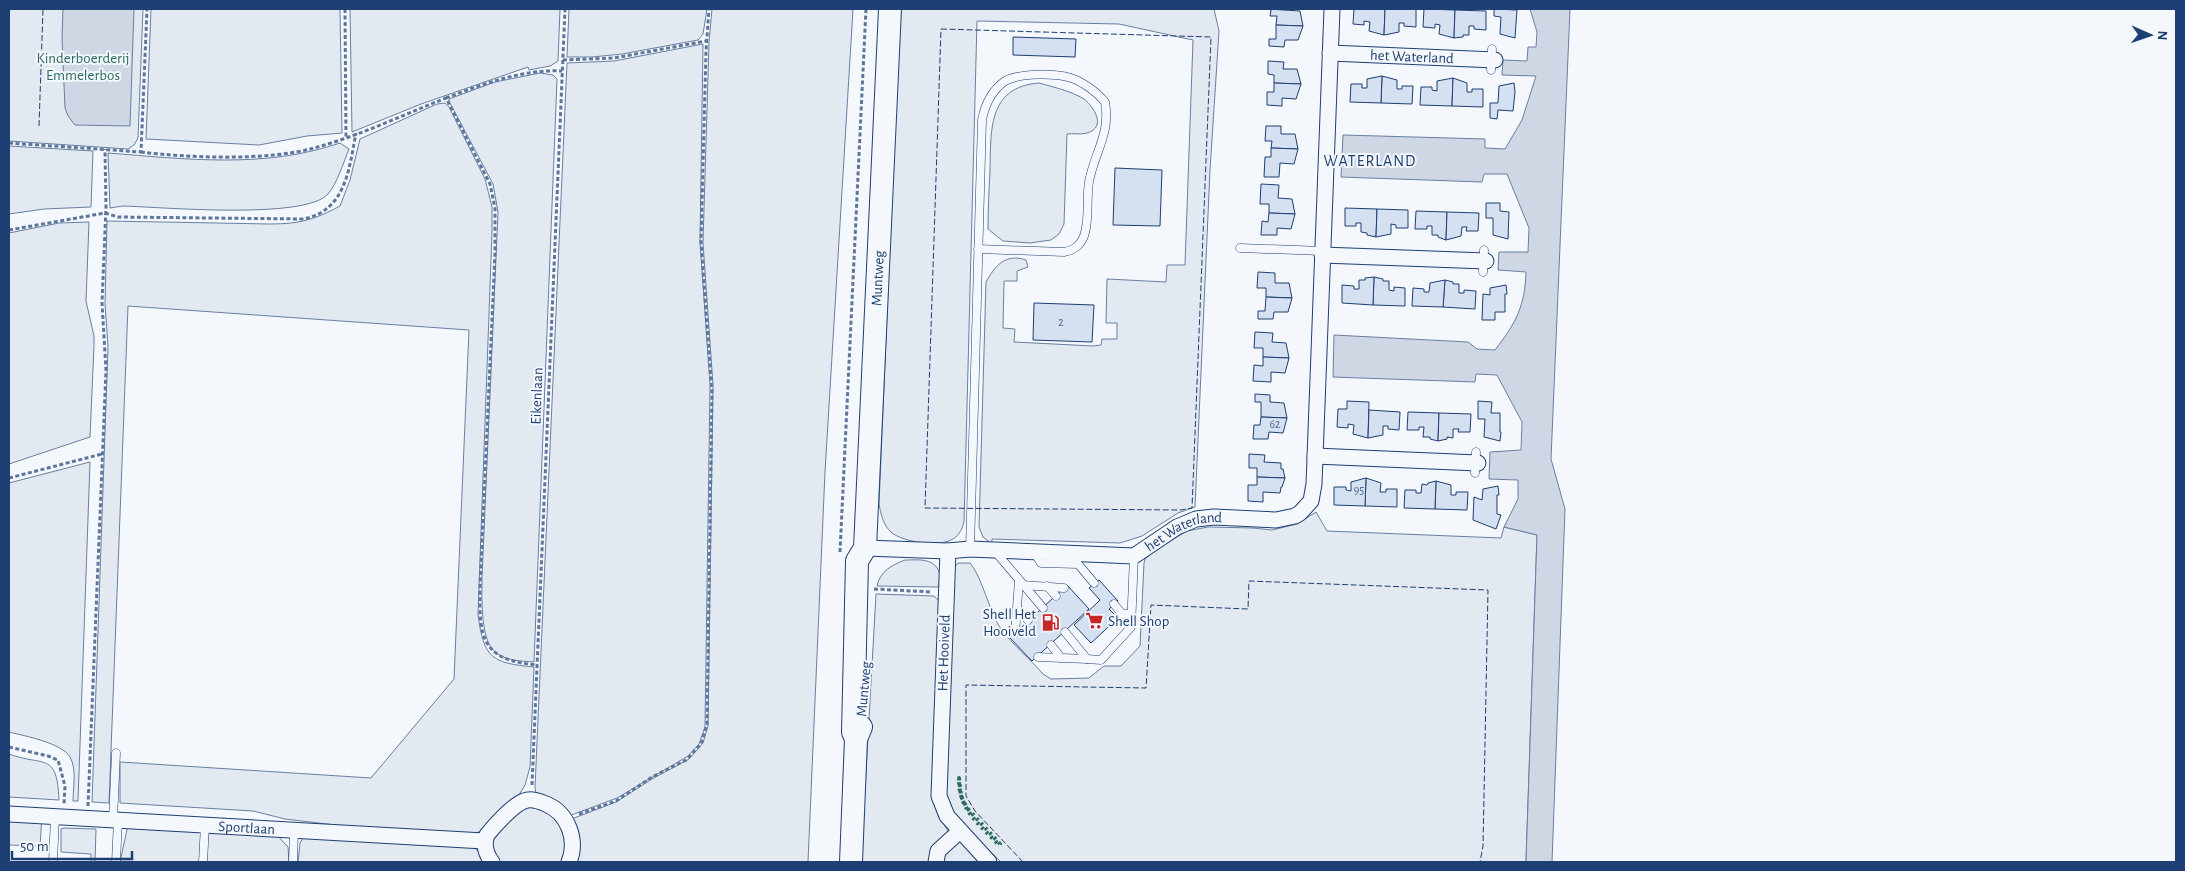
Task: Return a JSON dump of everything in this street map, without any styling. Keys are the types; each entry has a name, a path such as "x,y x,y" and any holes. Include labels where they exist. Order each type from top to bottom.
{"main road":[{"name":"Muntweg","path":"850,862 856,739 853,732 856,580 857,561 865,548 890,9"}],"street":[{"name":"het Waterland","path":"948,551 970,549 1134,556 1177,527 1192,520 1214,517 1283,519 1300,513 1308,506 1312,495 1315,456 1332,9"},
{"name":"het Waterland","path":"1330,53 1492,60"},
{"path":"1322,253 1484,261"},
{"path":"1315,456 1476,463"},
{"path":"865,548 948,551"},
{"name":"Het Hooiveld","path":"948,551 939,788 943,810 989,862"},
{"path":"492,862 485,849 484,841 490,831 517,805 527,800 538,801 556,809 569,827 573,843 573,852 569,862"},
{"name":"Sportlaan","path":"9,814 484,841"},
{"path":"936,862 938,851 960,831"}],"lane":[{"path":"970,549 978,249 982,120 989,98 1006,81 1020,76 1068,77 1090,88 1105,102 1106,122 1105,135 1090,180 1086,227 1080,244 1071,251 1064,252 978,249"},
{"path":"1240,248 1322,253"},
{"path":"994,550 1042,608"},
{"path":"1034,552 1041,563 1078,564 1094,583"},
{"path":"1038,656 1101,660 1131,627 1134,556"},
{"path":"1021,583 1064,588"},
{"path":"1015,633 1021,583"},
{"path":"1047,586 1056,596"},
{"path":"1114,604 1122,614 1131,614"},
{"path":"1017,608 1028,620"},
{"path":"1065,632 1087,659"},
{"path":"1051,645 1061,658"},
{"path":"116,753 116,862"},
{"path":"53,862 60,817"},
{"path":"203,862 205,825"},
{"path":"293,862 294,831"}],"path":[{"path":"142,152 147,9"},
{"path":"345,9 346,137"},
{"name":"Eikenlaan","path":"532,784 565,9"},
{"path":"576,816 616,801 652,777 686,760 701,744 707,724 712,392 702,242 706,41 709,9"},
{"path":"839,559 866,9"},
{"path":"563,60 619,57 706,41"},
{"path":"9,143 185,156 262,155 313,149 446,98 508,78 537,71 562,71"},
{"path":"446,98 486,177 495,208 495,252 480,587 482,630 489,648 499,656 509,661 537,665"},
{"path":"9,230 105,213 118,218 304,219 314,216 333,203 341,191 351,161 356,134"},
{"path":"88,818 106,356 102,303 105,150"},
{"path":"9,478 102,454"},
{"path":"876,590 940,592"},
{"path":"9,747 58,760 65,786 60,817"}],"green space":[{"name":"Kinderboerderij Emmelerbos","path":"9,9 143,9 138,138 134,145 128,149 9,141"},
{"path":"151,9 340,9 342,133 307,136 259,145 146,139"},
{"path":"350,9 560,9 558,61 550,66 529,70 528,67 421,104 352,132"},
{"path":"569,9 707,9 703,34 698,40 622,54 567,57"},
{"path":"712,9 853,9 825,472 808,862 573,862 569,820 616,802 652,779 689,759 703,743 708,726 713,385 703,243 709,42"},
{"path":"898,9 1214,9 1219,31 1210,170 1195,507 1178,513 1142,536 1120,543 992,539 992,544 983,537 979,527 986,282 1002,262 1012,258 1026,260 1028,267 1017,271 1017,281 1004,281 1003,328 1015,329 1014,342 1093,346 1101,345 1102,339 1117,339 1117,323 1106,323 1107,279 1166,282 1167,265 1185,265 1193,40 1119,24 977,21 964,522 959,533 951,540 929,543 911,541 896,536 884,523 879,504 896,101"},
{"path":"703,44 700,242 710,385 705,727 699,744 688,756 617,798 566,817 536,793 535,788 567,63 614,61"},
{"path":"540,73 553,75 557,79 534,662 512,660 497,654 489,643 484,625 482,577 498,212 493,184 449,99 495,82"},
{"path":"1039,83 1068,91 1084,99 1095,112 1097,122 1093,130 1087,133 1067,134 1064,224 1059,234 1051,240 1030,243 1003,241 988,229 992,127 995,114 1001,102 1010,93 1022,86"},
{"path":"445,103 449,107 485,179 492,207 478,615 483,641 492,656 508,663 534,667 530,767 525,785 514,803 482,831 472,834 410,834 285,819 253,811 120,803 120,762 371,778 454,679 469,330 128,306 109,803 92,802 108,347 105,304 107,221 270,224 298,222 314,218 340,206 350,180 360,139 437,104"},
{"path":"340,143 349,149 337,179 328,194 314,202 292,207 231,210 123,206 110,208 108,153 166,158 254,159 311,151"},
{"path":"9,146 93,151 91,207 44,209 9,214"},
{"path":"89,222 86,301 94,336 90,437 9,464 9,233 59,223"},
{"path":"90,462 78,801 73,801 73,767 70,757 66,752 51,744 9,732 9,483"},
{"path":"1316,512 1327,531 1501,538 1504,527 1537,535 1526,862 1001,862 958,820 948,806 946,789 954,568 958,563 970,563 1001,629 1043,674 1051,679 1089,678 1104,666 1121,666 1140,646 1144,563 1145,559 1157,549 1187,531 1208,527 1272,530 1297,524"},
{"path":"905,560 921,560 935,565 940,576 938,587 877,586 881,576 887,569"},
{"path":"876,594 934,596 939,601 932,796 938,815 948,831 932,848 929,862 861,862"},
{"path":"9,754 40,761 52,767 58,784 59,800 9,797"},
{"path":"522,807 546,808 569,834 564,862 497,862 490,842"},
{"path":"9,815 42,816 40,846 9,845"},
{"path":"128,825 276,834 288,847 289,862 120,862"},
{"path":"61,829 96,829 95,862 91,862 91,854 61,852"},
{"path":"303,838 473,847 483,855 487,862 298,862 300,843"},
{"path":"959,841 979,862 942,862 942,856"}],"shaded area":[{"path":"63,9 134,9 130,126 75,125 68,116 65,108 62,38"},
{"path":"1530,9 1570,9 1551,459 1565,509 1552,862 1526,862 1537,535 1504,527 1518,499 1518,480 1489,479 1490,452 1521,450 1522,422 1497,375 1476,374 1475,382 1333,377 1334,335 1468,342 1477,349 1495,350 1514,322 1524,295 1526,272 1498,270 1499,252 1528,252 1529,228 1507,174 1484,174 1482,182 1341,177 1343,135 1485,139 1485,148 1505,149 1522,120 1536,76 1502,75 1503,60 1527,61 1528,47 1536,47 1537,32"}],"building":[{"path":"1268,9 1300,11 1303,26 1276,25 1277,16 1270,16 1271,10"},
{"path":"1354,9 1385,9 1384,35 1369,31 1370,22 1364,21 1364,25 1353,24"},
{"path":"1385,9 1416,9 1416,27 1404,26 1404,23 1399,23 1399,32 1384,35"},
{"path":"1424,9 1455,10 1454,38 1439,34 1440,25 1435,24 1435,28 1423,27"},
{"path":"1494,9 1517,10 1515,38 1500,34 1501,17 1494,16"},
{"path":"1455,10 1486,11 1486,30 1474,29 1474,26 1469,26 1469,35 1454,38"},
{"path":"1276,25 1303,26 1298,40 1285,40 1284,47 1269,46 1269,39 1276,39"},
{"path":"1013,37 1076,39 1075,57 1013,55"},
{"path":"1268,61 1284,62 1283,69 1297,69 1301,84 1274,83 1274,75 1268,74"},
{"path":"1382,76 1397,80 1397,89 1402,89 1402,86 1413,86 1412,104 1381,103"},
{"path":"1382,76 1381,103 1350,102 1351,84 1362,84 1362,88 1367,88 1367,79"},
{"path":"1453,78 1452,106 1420,105 1421,87 1432,87 1432,90 1437,91 1437,81"},
{"path":"1453,78 1467,83 1467,92 1472,92 1472,89 1483,89 1483,107 1452,106"},
{"path":"1274,83 1301,84 1296,99 1282,98 1282,106 1267,105 1267,92 1274,92"},
{"path":"1514,83 1513,111 1498,110 1497,119 1490,118 1490,103 1498,103 1499,86"},
{"path":"1266,126 1281,126 1281,134 1295,134 1298,149 1271,148 1272,141 1265,141"},
{"path":"1271,148 1298,149 1294,164 1280,163 1279,177 1264,177 1265,157 1271,157"},
{"path":"1115,168 1162,170 1160,226 1113,225"},
{"path":"1261,184 1279,185 1278,198 1292,199 1295,214 1269,213 1269,204 1260,204"},
{"path":"1486,203 1500,203 1500,211 1509,212 1508,239 1493,235 1493,218 1486,218"},
{"path":"1345,208 1377,209 1376,237 1361,232 1361,223 1356,223 1356,226 1345,226"},
{"path":"1377,209 1408,210 1408,228 1396,228 1396,225 1391,224 1391,234 1376,237"},
{"path":"1416,211 1447,212 1446,240 1438,237 1438,235 1432,235 1432,226 1427,226 1427,229 1415,229"},
{"path":"1447,212 1479,213 1478,231 1466,231 1467,227 1462,227 1461,236 1446,240"},
{"path":"1269,213 1295,214 1291,229 1277,228 1277,235 1261,235 1262,221 1268,222"},
{"path":"1258,272 1275,273 1275,283 1289,283 1292,298 1266,297 1266,288 1257,288"},
{"path":"1374,277 1383,279 1383,281 1389,281 1389,290 1394,291 1394,287 1405,288 1405,306 1373,305"},
{"path":"1374,277 1373,305 1342,303 1342,285 1354,286 1354,289 1359,289 1359,280"},
{"path":"1445,280 1453,282 1453,284 1459,284 1459,293 1464,293 1464,290 1476,291 1475,309 1443,307"},
{"path":"1445,280 1443,307 1412,306 1413,288 1424,289 1424,292 1429,292 1430,283"},
{"path":"1506,285 1505,312 1495,312 1495,320 1482,320 1483,294 1490,295 1490,288"},
{"path":"1266,297 1292,298 1288,312 1274,312 1273,319 1258,319 1258,311 1265,311"},
{"path":"1034,303 1094,305 1092,342 1033,340"},
{"path":"1255,332 1273,333 1272,342 1286,343 1289,358 1263,357 1263,348 1254,348"},
{"path":"1263,357 1289,358 1285,373 1271,372 1271,382 1253,381 1254,365 1263,366"},
{"path":"1255,394 1270,395 1270,402 1284,403 1287,418 1261,417 1261,402 1255,402"},
{"path":"1347,401 1369,402 1368,438 1353,434 1354,425 1348,424 1348,428 1337,427 1338,409 1347,409"},
{"path":"1478,401 1492,402 1491,413 1500,413 1500,441 1484,437 1485,419 1478,419"},
{"path":"1369,410 1400,412 1399,430 1388,429 1388,426 1383,426 1383,435 1368,438"},
{"path":"1408,412 1439,413 1438,441 1430,439 1430,437 1423,437 1424,427 1419,427 1419,430 1407,430"},
{"path":"1439,413 1471,414 1470,432 1458,432 1459,429 1453,429 1453,438 1447,437 1447,439 1438,441"},
{"path":"1261,417 1287,418 1283,433 1269,432 1268,439 1253,439 1254,425 1260,425"},
{"path":"1249,454 1265,455 1264,462 1281,463 1281,469 1283,469 1285,478 1257,477 1257,468 1249,468"},
{"path":"1257,477 1285,478 1280,493 1263,492 1263,502 1248,501 1248,485 1257,485"},
{"path":"1366,478 1381,483 1380,492 1386,492 1386,489 1397,489 1397,507 1365,506"},
{"path":"1366,478 1365,506 1334,505 1334,487 1346,487 1346,490 1351,491 1351,482"},
{"path":"1436,481 1451,485 1451,495 1456,495 1456,492 1468,492 1467,510 1435,509"},
{"path":"1436,481 1435,509 1404,508 1405,490 1416,490 1416,493 1421,493 1422,484 1427,485"},
{"path":"1498,486 1497,514 1501,515 1496,529 1473,520 1474,497 1482,500 1483,489"},
{"path":"1099,580 1118,601 1109,609 1118,618 1091,643 1074,625 1100,600 1089,588"},
{"path":"1067,585 1089,609 1032,661 1010,638"}],"hedge":[{"path":"959,778 960,789 962,799 966,807 977,823 999,845 967,808 961,796 959,778"}],"fence":[{"path":"39,126 43,9"},
{"path":"941,29 1211,37 1192,508 1181,510 925,508 941,29"},
{"path":"1023,862 975,811 966,796 966,685 1146,688 1151,605 1248,609 1249,581 1488,590 1483,846 1480,862"}],"place":[{"name":"Shell Shop","path":"1094,621"},
{"name":"Shell Het Hooiveld","path":"1050,623"}],"district":[{"name":"WATERLAND","path":"1370,161"}]}
